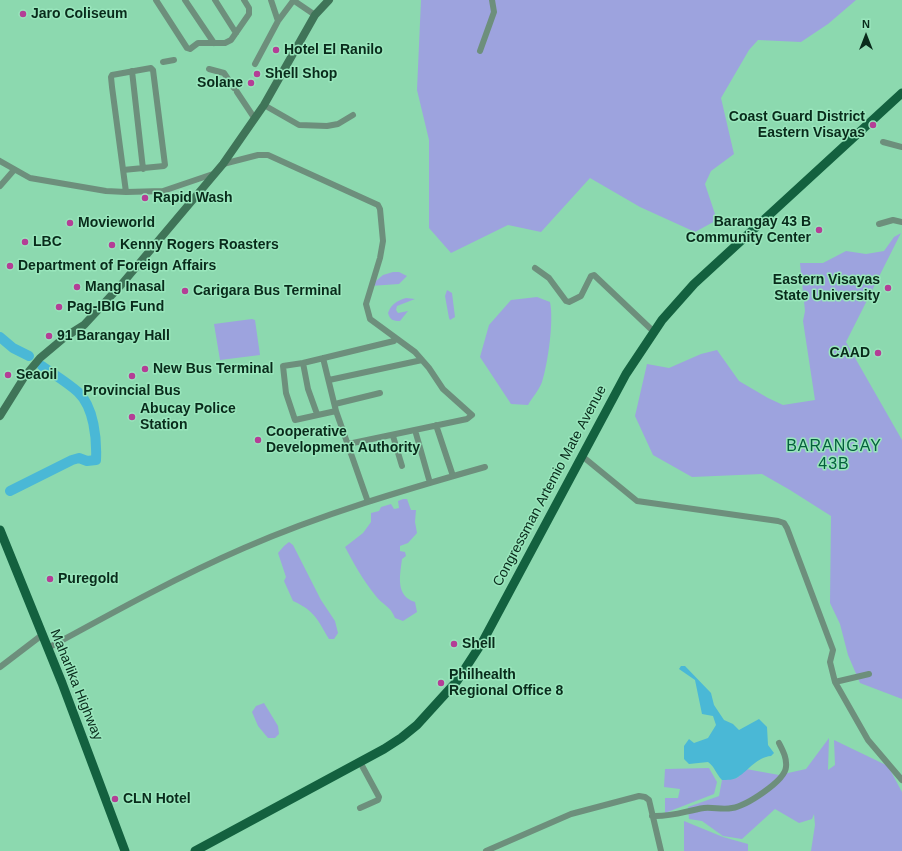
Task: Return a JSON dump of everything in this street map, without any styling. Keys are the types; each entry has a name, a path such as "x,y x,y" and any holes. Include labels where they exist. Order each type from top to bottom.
{"main road":[{"path":"0,416 25,376 40,358 65,337 84,325 121,285 223,164 264,106 315,15 329,0"},
{"name":"Congressman Artemio Mate Avenue","path":"195,851 384,750 414,728 463,673 483,641 626,374 654,331 694,284 902,93"},
{"name":"Maharlika Highway","path":"0,530 48,648 126,851"}],"street":[{"path":"156,0 187,48 198,43 224,44 231,40 249,11 244,0"},
{"path":"185,0 214,44"},
{"path":"215,0 236,33"},
{"path":"270,0 278,20"},
{"path":"255,64 278,20 293,0 315,15"},
{"path":"480,52 494,12 492,0"},
{"path":"126,192 111,77 112,75 151,68 160,63 174,60"},
{"path":"123,170 143,169 166,165 153,70 151,68"},
{"path":"209,69 224,73 255,119"},
{"path":"132,71 143,169"},
{"path":"264,106 299,125 326,126 338,124 354,114"},
{"path":"883,142 902,147"},
{"path":"223,164 258,155 268,155 378,205 380,209 383,241 380,258 366,307 370,319 422,360 444,389 472,415 467,419 393,436 348,444"},
{"path":"0,162 30,178 106,191 163,192 215,174"},
{"path":"0,186 14,170"},
{"path":"879,224 893,220 902,222"},
{"path":"535,268 549,278 566,301 569,302 581,296 592,275 594,275 654,331"},
{"path":"380,392 336,408 295,420 286,393 283,366 303,363 394,341 395,338"},
{"path":"323,358 336,408 368,502"},
{"path":"329,380 422,360"},
{"path":"303,363 308,389 317,414"},
{"path":"436,425 453,476"},
{"path":"415,430 430,483"},
{"path":"393,436 402,466"},
{"path":"582,456 637,501 759,518 784,523 834,650 830,662 835,682 868,740 902,780"},
{"path":"48,648 135,600 232,553 290,529 368,502 485,467"},
{"path":"0,667 42,635"},
{"path":"835,682 870,674"},
{"path":"652,816 667,817 701,809 731,808 744,805 780,780 786,768 785,756 779,743"},
{"path":"360,762 379,796 378,800 360,808"},
{"path":"486,851 571,814 626,799 645,797 648,800 661,851"}],"shaded area":[{"path":"421,0 856,0 828,24 801,42 758,40 749,50 721,98 734,154 711,171 705,184 717,220 695,232 640,207 590,178 541,232 508,225 451,253 429,228 429,140 417,90"},
{"path":"901,233 846,342 902,440 902,699 860,683 848,655 840,624 830,603 831,516 762,474 692,477 653,455 635,416 647,364 669,368 701,354 717,350 739,381 768,398 783,405 815,400 803,321 805,311 800,263 823,263 846,251 866,254 884,251 894,237"},
{"path":"399,272 407,276 399,284 370,286 383,275"},
{"path":"447,290 452,293 455,317 450,320 445,296"},
{"path":"537,297 550,302 551,310 550,342 544,374 541,385 528,405 511,404 480,357 489,325 511,300"},
{"path":"406,298 415,299 397,306 396,310 398,313 408,311 400,321 392,320 388,313 391,307 397,301"},
{"path":"252,319 255,320 260,355 220,360 214,324"},
{"path":"407,499 411,510 416,510 415,522 417,533 408,543 400,546 400,551 405,552 406,556 402,559 400,584 404,595 415,602 417,612 403,621 395,618 391,610 375,595 359,572 345,547 363,533 371,522 371,513 379,511 381,507 391,504 394,509 399,508 398,501"},
{"path":"289,542 293,545 321,600 335,621 338,633 334,639 329,639 311,612 293,601 284,581 286,577 278,553"},
{"path":"681,666 685,666 711,693 714,705 724,720 733,724 739,730 759,719 767,727 768,745 774,753 771,756 757,761 738,777 730,780 722,780 708,762 689,764 684,759 684,746 689,739 694,743 708,738 716,725 713,716 702,714 695,680 679,669"},
{"path":"264,703 278,726 279,734 275,738 268,738 258,726 252,712 256,706"},
{"path":"829,738 828,770 835,765 834,740 888,766 902,792 902,851 811,851 815,825 814,814 812,819 799,823 775,809 742,839 723,836 702,821 689,819 688,807 719,796 722,780 737,778 746,769 779,775 806,769"},
{"path":"709,768 717,782 714,794 665,813 665,798 678,798 680,789 664,787 665,769"},
{"path":"684,821 723,837 748,844 748,851 684,851"}],"waterway":[{"path":"0,337 13,348 29,356"},
{"path":"10,491 72,460 79,458 87,461 96,460 95,433 88,406 78,392 42,366"}],"place":[{"name":"Jaro Coliseum","path":"23,14"},
{"name":"Hotel El Ranilo","path":"276,50"},
{"name":"Shell Shop","path":"257,74"},
{"name":"Solane","path":"251,83"},
{"name":"Coast Guard District Eastern Visayas","path":"873,125"},
{"name":"Rapid Wash","path":"145,198"},
{"name":"Movieworld","path":"70,223"},
{"name":"Barangay 43 B Community Center","path":"819,230"},
{"name":"LBC","path":"25,242"},
{"name":"Kenny Rogers Roasters","path":"112,245"},
{"name":"Department of Foreign Affairs","path":"10,266"},
{"name":"Mang Inasal","path":"77,287"},
{"name":"Eastern Visayas State University","path":"888,288"},
{"name":"Carigara Bus Terminal","path":"185,291"},
{"name":"Pag-IBIG Fund","path":"59,307"},
{"name":"91 Barangay Hall","path":"49,336"},
{"name":"CAAD","path":"878,353"},
{"name":"New Bus Terminal","path":"145,369"},
{"name":"Seaoil","path":"8,375"},
{"name":"Provincial Bus","path":"132,376"},
{"name":"Abucay Police Station","path":"132,417"},
{"name":"Cooperative Development Authority","path":"258,440"},
{"name":"Puregold","path":"50,579"},
{"name":"Shell","path":"454,644"},
{"name":"Philhealth Regional Office 8","path":"441,683"},
{"name":"CLN Hotel","path":"115,799"}],"district":[{"name":"BARANGAY 43B","path":"834,456"}]}
